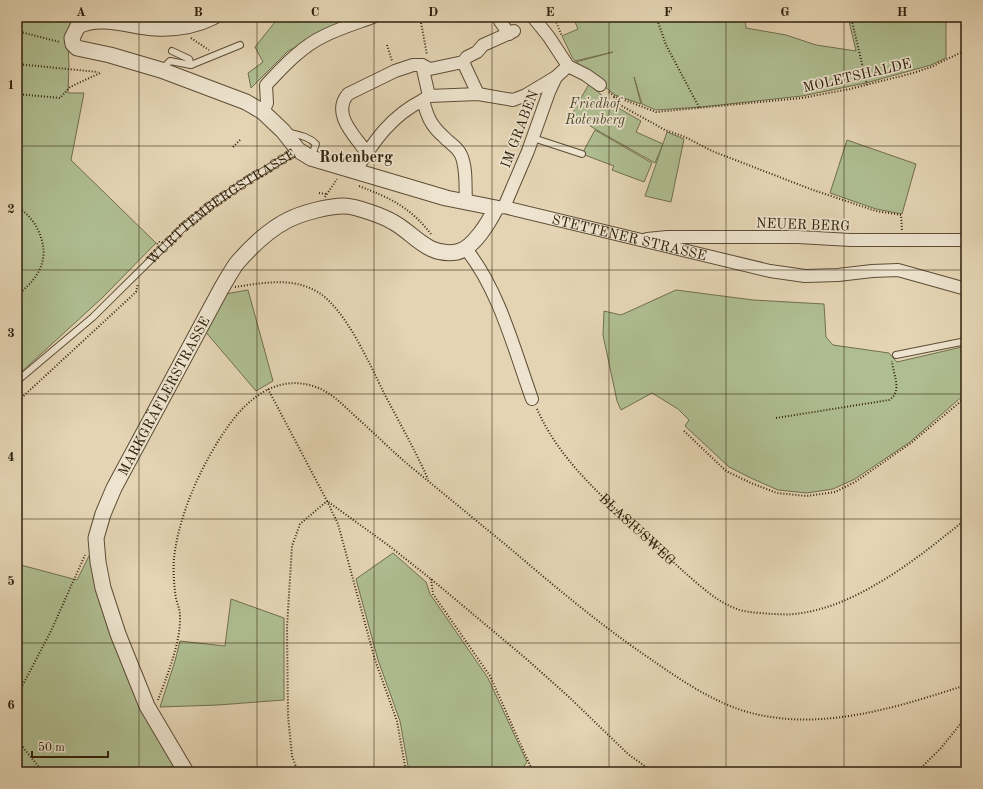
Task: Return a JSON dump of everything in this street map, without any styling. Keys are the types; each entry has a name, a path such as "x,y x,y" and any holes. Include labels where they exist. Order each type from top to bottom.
{"street":[{"path":"73,44 72,38 78,26 86,22 104,21 155,28 177,28 202,22 213,17"},
{"path":"263,112 266,103 266,85 284,65 310,44 325,36 374,17"},
{"path":"533,17 549,37 568,66 586,75 600,86"},
{"path":"366,153 341,111 341,105 344,98 348,94 395,70 413,65 426,67 463,62 467,57 477,52 483,45 512,33 500,20"},
{"name":"WÜRTTEMBERGSTRASSE","path":"73,44 77,48 86,51 110,55 161,70 246,102 263,112 283,131 298,150"},
{"path":"463,62 478,94"},
{"name":"IM GRABEN","path":"500,208 533,138 549,92 556,77 568,66"},
{"path":"426,67 426,98 428,118 445,139 455,145 461,155 465,176 466,201"},
{"path":"356,170 366,153 398,115 426,98 478,94 513,100 526,95 556,77"},
{"name":"STETTENER STRASSE","path":"298,150 311,158 356,170 446,198 500,208 770,271 805,276 898,270 966,289"},
{"name":"MARKGRÄFLERSTRASSE","path":"186,772 152,716 133,673 103,588 98,562 96,538 103,514 114,488 221,289 236,264 259,240 288,220 325,201 372,213 393,222 424,246 435,250 456,252 466,249"},
{"path":"500,208 466,249 475,260 496,298 532,398"},
{"name":"NEUER BERG","path":"639,240 667,237 798,237 851,240 966,240"}],"lane":[{"path":"161,70 170,61 191,65 240,45"},
{"path":"172,51 189,59 191,65"},
{"path":"283,131 304,136 316,144 311,158"},
{"path":"533,138 582,154"},
{"name":"WÜRTTEMBERGSTRASSE","path":"17,381 93,317 183,228 211,205 245,182 298,150"},
{"path":"896,355 966,341"}],"path":[{"path":"420,17 426,67"},
{"path":"657,17 661,34 666,45 700,109"},
{"path":"851,17 868,85"},
{"path":"177,28 216,55"},
{"path":"17,31 73,44"},
{"path":"387,45 395,70"},
{"name":"MOLETSHALDE","path":"614,96 656,112 700,109 802,98 868,85 931,67 966,50"},
{"path":"17,64 100,73 70,87 60,98 17,94"},
{"path":"600,86 614,96 620,105 665,130 684,137 712,151 814,190 876,211 901,215 902,240"},
{"path":"233,147 241,139"},
{"path":"319,193 325,201 337,179"},
{"path":"17,207 29,216 36,226 44,250 43,261 38,273 32,282 17,295"},
{"path":"17,238 19,251 17,264"},
{"path":"17,402 136,292 138,273"},
{"path":"221,289 267,283 293,283 316,291 330,302 354,336 429,480"},
{"path":"776,418 889,400 893,398 896,390 892,361 893,357 896,355"},
{"path":"152,716 172,660 179,631 180,614 174,580 174,557 184,516 197,481 230,424 246,405 268,389 280,384 295,382 314,386 333,396 411,467 429,480 620,639 669,672 710,696 743,710 774,717 833,718 876,711 924,699 966,685"},
{"path":"268,389 328,501 338,524 375,660 397,721 406,772"},
{"path":"684,431 726,471 777,493 806,496 835,492 855,482 911,444 966,397"},
{"name":"BLASIUSWEG","path":"532,398 544,424 560,450 601,496 709,594 737,609 762,613 794,614 827,607 862,592 896,573 939,541 966,518"},
{"path":"328,501 431,579 563,692 628,754 653,772"},
{"path":"298,772 292,756 288,716 287,627 292,546 300,524 328,501"},
{"path":"17,696 51,631 88,549 96,538"},
{"path":"431,579 433,594 490,676 533,772"},
{"path":"917,772 942,748 966,717"},
{"path":"17,740 43,772"}],"green space":[{"path":"17,17 82,17 68,45 68,93 84,93 71,160 156,243 102,298 17,376"},
{"path":"279,17 355,17 288,51 251,88 248,73 263,62 255,47"},
{"path":"573,17 745,17 746,28 786,35 816,45 856,51 848,17 946,17 946,58 931,65 866,83 802,96 701,107 656,110 642,104 634,77 641,104 615,95 576,62 613,52 575,61 562,36 578,29"},
{"name":"Friedhof Rotenberg","path":"589,84 613,105 641,121 636,132 663,144 655,163 595,129 572,114"},
{"path":"595,130 652,163 644,182 612,170 614,166 582,154"},
{"path":"667,132 684,139 671,202 645,196"},
{"path":"847,140 916,164 902,214 876,209 830,193"},
{"path":"248,290 273,381 256,391 204,330 225,294"},
{"path":"676,290 753,300 824,304 826,337 833,345 889,353 897,362 966,346 966,393 910,442 855,479 833,489 807,493 778,490 729,467 685,426 689,420 678,409 652,393 621,410 617,401 603,335 604,311 621,315"},
{"path":"91,552 179,772 17,772 17,564 77,580"},
{"path":"393,553 426,582 430,594 488,678 527,762 520,772 409,772 400,721 378,660 356,579"},
{"path":"231,599 284,618 284,700 218,705 160,707 180,641 225,646"}],"district":[{"name":"Rotenberg","path":"356,156"}]}
